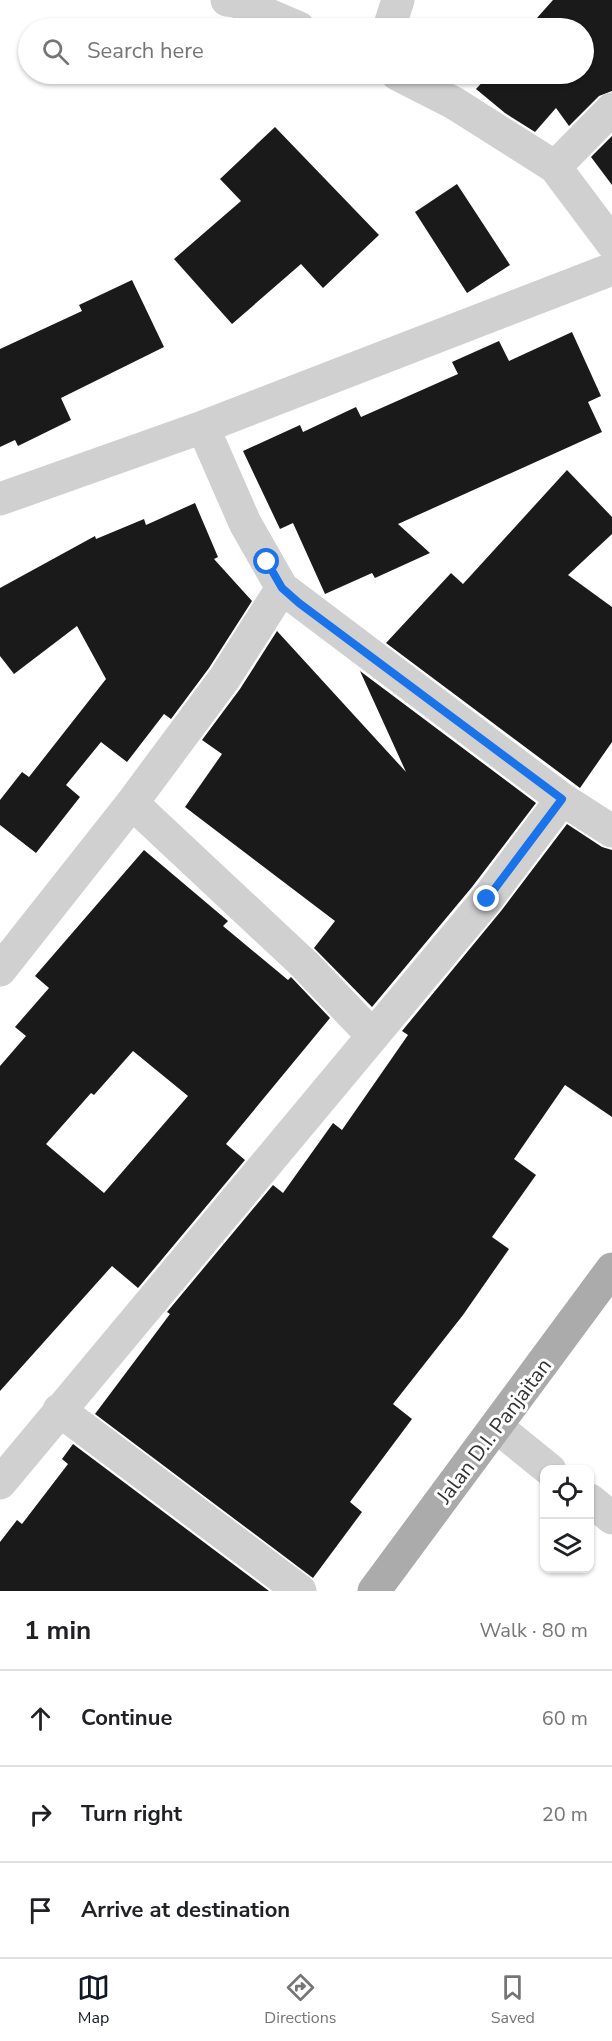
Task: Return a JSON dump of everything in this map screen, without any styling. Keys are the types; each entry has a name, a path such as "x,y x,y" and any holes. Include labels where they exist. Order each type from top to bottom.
{"main road":[{"name":"Jalan D.I. Panjaitan","path":"374,1591 612,1269"}],"street":[{"path":"233,0 275,18"},
{"path":"392,18 398,0"},
{"path":"416,84 454,104 555,167 612,243"},
{"path":"555,167 612,109"},
{"path":"0,499 203,427 612,269"},
{"path":"203,427 245,523 282,588 562,799 612,831"},
{"path":"0,970 132,803 224,680 282,588"},
{"path":"0,1483 487,899 562,799"},
{"path":"132,803 303,964 372,1035"},
{"path":"59,1410 300,1591"},
{"path":"497,1426 544,1465"},
{"path":"594,1503 612,1518"}],"building":[{"path":"553,0 612,0 612,91 599,96 569,126 556,108 535,132 505,113 476,89 481,84 594,84 594,18 537,18"},
{"path":"275,127 379,235 323,288 301,264 232,324 174,259 241,201 220,179"},
{"path":"612,136 612,185 591,157"},
{"path":"457,184 510,265 467,293 415,212"},
{"path":"132,280 164,347 61,398 71,420 18,446 15,440 0,447 0,349 82,311 79,305"},
{"path":"572,332 601,396 588,402 602,432 398,524 430,553 375,578 372,573 325,594 293,523 280,529 243,451 300,425 303,432 356,407 361,417 458,374 452,362 499,341 509,361"},
{"path":"567,470 612,517 612,534 568,575 612,607 612,742 580,788 386,643 451,573 463,584"},
{"path":"195,503 218,557 214,559 252,601 209,668 171,719 164,714 127,762 101,742 66,785 80,797 36,853 0,825 0,800 22,772 29,777 106,679 77,626 14,674 0,656 0,588 95,536 96,539 144,519 146,525"},
{"path":"277,631 406,772 360,671 536,803 472,887 372,1007 314,948 335,921 185,807 222,754 202,740 240,689"},
{"path":"567,824 602,847 612,850 612,1117 565,1085 514,1159 536,1175 492,1237 509,1249 463,1315 393,1404 412,1419 350,1502 362,1512 313,1578 95,1414 170,1314 167,1312 273,1185 283,1193 333,1123 342,1130 408,1035 402,1031 501,911"},
{"path":"144,850 228,921 223,926 288,980 291,977 330,1018 226,1144 245,1160 138,1288 112,1266 0,1391 0,1066 26,1036 15,1027 49,988 35,976","holes":["133,1051 188,1096 104,1193 46,1144 91,1093 94,1095"]},
{"path":"73,1444 269,1591 0,1591 0,1542 17,1520 22,1524 68,1464 62,1459"}],"route":[{"path":"267,562 282,588 299,603 562,799 487,899"}]}
